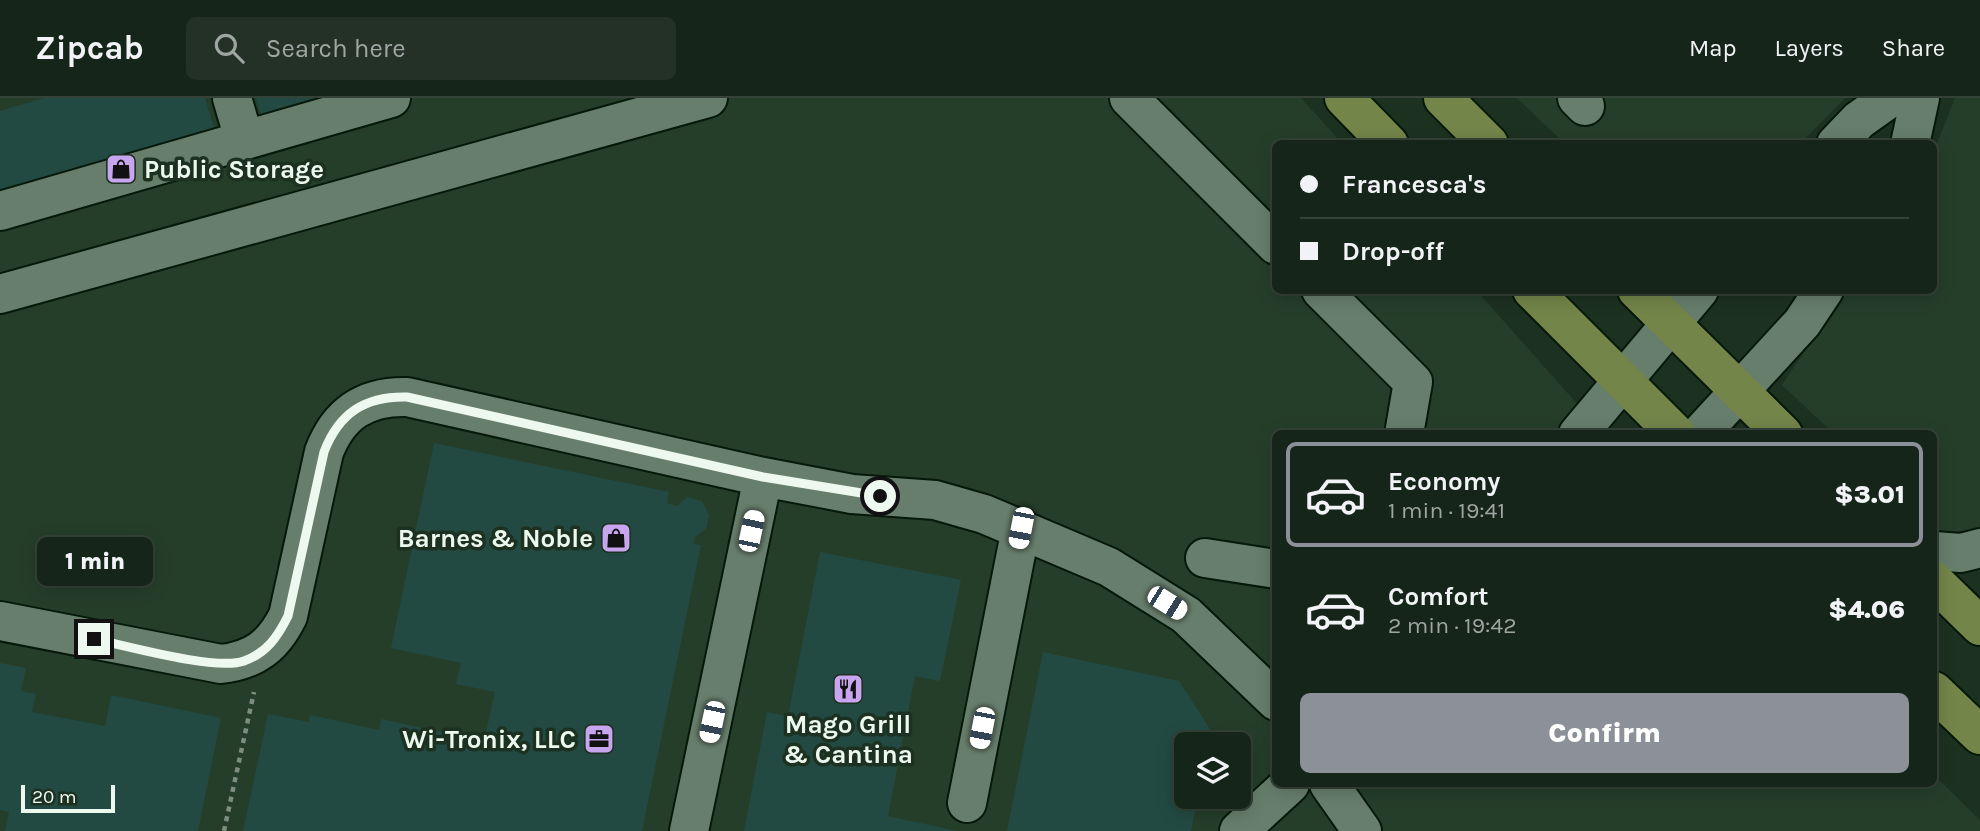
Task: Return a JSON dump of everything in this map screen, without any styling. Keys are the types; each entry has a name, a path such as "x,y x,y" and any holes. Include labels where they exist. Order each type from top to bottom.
{"main road":[{"path":"1344,98 1385,140"},
{"path":"1443,98 1485,140"},
{"path":"1536,294 1672,430"},
{"path":"1641,294 1738,393 1779,430"},
{"path":"1937,584 1980,626"},
{"path":"1937,694 1980,735"}],"street":[{"path":"232,98 244,139"},
{"path":"0,211 391,98"},
{"path":"0,294 708,98"},
{"path":"1129,98 1272,241"},
{"path":"1840,140 1859,120 1890,98"},
{"path":"1911,140 1920,98"},
{"path":"1325,294 1413,382 1405,430"},
{"path":"1581,430 1696,294"},
{"path":"1704,430 1802,323 1821,294"},
{"path":"0,621 221,664 243,662 263,652 278,636 288,616 324,452 332,432 346,415 364,403 385,397 407,397 763,477 852,494 935,500 1021,528 1109,567 1186,615 1272,697"},
{"path":"689,831 763,477"},
{"path":"967,803 1021,528"},
{"path":"1937,551 1961,553 1980,548"},
{"path":"1205,558 1272,568"},
{"path":"1223,648 1260,665 1272,667"},
{"path":"1240,831 1287,787"},
{"path":"1331,787 1362,831"}],"path":[{"path":"223,831 263,652"}],"shaded area":[{"path":"0,98 1301,98 1339,140 1272,140 1272,294 1480,294 1600,430 1272,430 1272,787 1937,787 1937,778 1980,820 1980,831 0,831"},
{"path":"1517,98 1845,98 1804,140 1561,140"},
{"path":"1955,98 1980,98 1980,572 1937,531 1937,430 1830,430 1782,385 1843,294 1937,294 1937,143"}],"building":[{"path":"44,98 205,98 217,137 0,202 0,111"},
{"path":"256,98 351,98 264,125"},
{"path":"434,443 669,492 667,503 677,506 687,497 702,501 709,515 706,529 695,537 694,544 701,545 642,831 243,831 268,714 309,722 310,715 379,730 381,719 484,741 495,692 456,684 461,663 391,648"},
{"path":"820,552 961,580 940,681 915,676 888,816 957,831 744,831 767,712 788,716"},
{"path":"1043,652 1179,681 1212,732 1174,732 1174,809 1195,809 1191,831 1007,831"},
{"path":"0,663 26,668 21,691 36,694 32,712 105,726 111,695 221,718 198,831 5,831 9,812 0,810"}],"place":[{"name":"Public Storage","path":"121,169"},
{"name":"Barnes & Noble","path":"616,538"},
{"name":"Mago Grill & Cantina","path":"848,689"},
{"name":"Wi-Tronix, LLC","path":"599,739"}],"route":[{"path":"94,639 221,664 243,662 263,652 278,636 288,616 324,452 332,432 346,415 364,403 385,397 407,397 763,477 852,494 880,496"}]}
